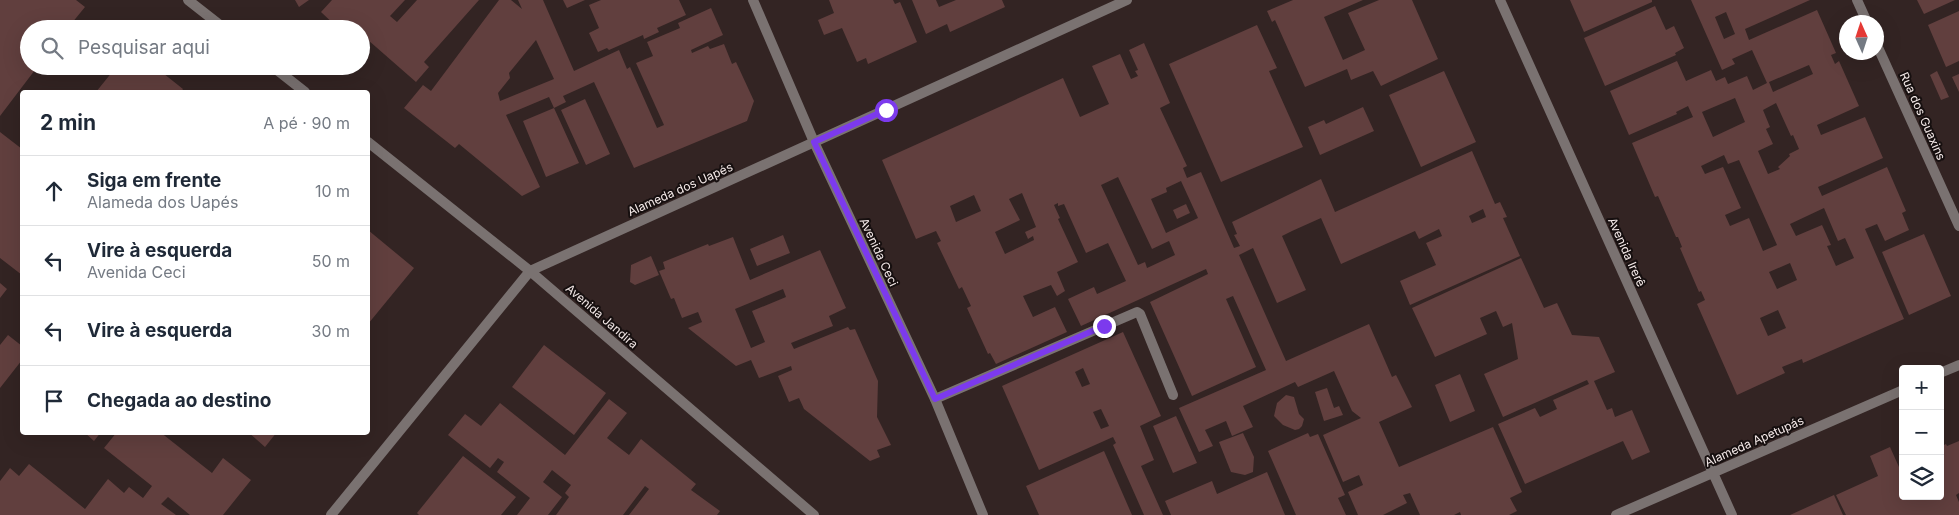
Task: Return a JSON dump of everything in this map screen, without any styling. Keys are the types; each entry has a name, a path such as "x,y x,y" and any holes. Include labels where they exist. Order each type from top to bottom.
{"street":[{"path":"188,0 214,20"},
{"name":"Avenida Ceci","path":"753,0 814,142 935,399 983,515"},
{"name":"Alameda dos Uapés","path":"331,515 530,270 1127,0"},
{"name":"Avenida Irerê","path":"1500,0 1732,515"},
{"path":"1857,0 1864,15"},
{"name":"Rua dos Guaxins","path":"1884,60 1959,226"},
{"path":"283,75 302,90"},
{"name":"Avenida Jandira","path":"370,144 530,270 814,515"},
{"path":"935,399 1137,312 1140,314 1173,395"},
{"path":"1944,371 1959,365"},
{"name":"Alameda Apetupás","path":"1616,515 1899,392"}],"building":[{"path":"0,0 76,0 85,7 74,20 20,20 20,75 31,75 0,116"},
{"path":"295,0 309,0 299,7"},
{"path":"332,0 405,0 390,16 397,22 417,0 479,0 424,62 429,67 416,82 370,42 370,20 329,20 321,12"},
{"path":"499,0 511,0 522,9 518,0 543,0 574,71 619,50 627,69 630,67 657,128 664,125 636,63 653,56 647,42 680,28 678,23 711,8 723,35 691,50 692,53 708,46 710,49 724,44 732,64 736,62 754,101 747,121 634,168 594,82 563,96 566,102 554,108 549,97 506,115 540,187 522,196 459,144 455,148 404,108 423,85 431,91","holes":["536,40 554,79 500,101 498,93 510,78 509,73"]},
{"path":"563,0 585,0 567,8"},
{"path":"601,0 679,0 686,15 657,28 659,32 644,39 643,35 609,50 607,48 598,52 589,33 599,28 589,5"},
{"path":"829,0 893,0 895,4 900,2 917,42 868,64 866,58 857,62 842,28 824,35 818,20 834,13"},
{"path":"912,0 936,0 939,7 956,0 1002,0 1005,7 950,32 947,24 926,34"},
{"path":"1293,0 1363,0 1324,17 1343,60 1365,50 1348,13 1379,0 1412,0 1438,59 1381,86 1373,71 1351,80 1347,69 1305,87 1275,20 1272,22 1267,11"},
{"path":"1570,0 1652,0 1652,2 1584,32"},
{"path":"1691,0 1810,0 1745,29 1749,40 1817,10 1836,53 1831,55 1835,64 1839,61 1859,106 1817,125 1821,135 1865,117 1883,158 1818,187 1822,196 1887,167 1906,211 1902,213 1909,230 1885,241 1877,224 1865,229 1904,319 1803,363 1802,359 1782,367 1785,373 1737,395 1697,304 1705,300 1701,291 1699,292 1680,248 1682,247 1678,237 1676,237 1658,196 1655,197 1632,143 1693,117 1688,106 1676,112 1677,114 1629,135 1610,91 1677,61 1686,81 1711,70 1716,81 1725,77 1728,84 1747,76 1753,90 1767,83 1752,50 1732,59 1735,64 1722,70","holes":["1726,12 1735,34 1724,39 1715,17","1809,65 1813,74 1773,92 1769,82","1735,98 1745,122 1713,137 1702,112","1776,103 1799,149 1789,154 1790,156 1778,167 1780,169 1768,174 1758,151 1773,144 1766,129 1770,127 1763,110","1724,155 1728,164 1739,160 1777,245 1763,251 1749,218 1730,226 1725,215 1741,208 1723,167 1705,174 1701,166","1824,208 1838,241 1845,238 1854,258 1836,266 1827,246 1831,245 1822,225 1796,236 1790,224","1790,263 1797,280 1777,289 1769,272","1778,310 1786,328 1768,336 1760,318"]},
{"path":"1917,0 1955,0 1924,14"},
{"path":"1655,6 1666,30 1674,26 1684,48 1675,53 1676,55 1605,86 1584,38"},
{"path":"1959,11 1959,61 1946,67 1928,25"},
{"path":"1257,25 1277,68 1269,71 1303,147 1221,182 1169,64"},
{"path":"1144,43 1170,103 1160,108 1187,166 1183,168 1187,178 1201,172 1234,248 1240,246 1234,235 1237,234 1232,222 1321,179 1335,212 1472,151 1495,204 1500,202 1507,217 1503,218 1520,256 1410,305 1400,281 1436,265 1426,243 1442,236 1439,229 1419,239 1415,231 1341,264 1321,218 1292,231 1282,236 1306,290 1277,303 1253,248 1239,255 1286,361 1369,324 1392,377 1396,375 1412,407 1379,422 1399,467 1493,427 1522,492 1510,498 1517,511 1509,515 1461,515 1460,512 1454,515 1420,515 1410,493 1403,495 1407,503 1383,515 1358,515 1348,492 1363,485 1359,475 1343,482 1323,435 1361,418 1352,411 1334,371 1298,387 1295,382 1243,406 1253,427 1232,436 1226,421 1205,430 1213,446 1199,452 1179,408 1266,370 1233,296 1226,299 1256,367 1192,396 1150,302 1208,274 1206,269 1081,326 1068,299 1094,287 1097,294 1126,281 1108,243 1086,253 1064,204 1058,206 1058,203 1054,205 1060,218 1058,219 1078,262 1057,272 1065,291 1057,296 1051,285 1023,296 1033,317 1055,307 1067,332 996,364 990,353 988,354 967,308 971,306 962,287 959,289 937,243 941,241 936,231 916,239 882,160 1063,78 1080,117 1109,104 1092,66 1120,54 1131,79 1138,76 1135,71 1138,70 1129,50","holes":["1118,177 1152,249 1169,241 1175,255 1147,268 1145,262 1138,265 1101,185","1181,181 1198,218 1166,233 1151,199 1167,192 1166,188","1022,193 1036,227 1025,232 1028,239 1033,236 1034,240 1005,254 995,232 1020,220 1009,199","974,195 981,211 956,222 950,206","1483,209 1486,217 1472,223 1469,216"]},
{"path":"1444,71 1476,142 1421,167 1389,95"},
{"path":"1937,71 1949,97 1941,100 1930,75"},
{"path":"1959,74 1959,92 1952,77"},
{"path":"110,75 165,75 183,89 182,90 98,90"},
{"path":"585,99 610,154 586,165 561,110"},
{"path":"1363,107 1374,131 1320,155 1308,127 1324,120 1326,124"},
{"path":"554,108 579,163 546,177 523,121"},
{"path":"0,132 20,147 20,273 0,258"},
{"path":"1186,204 1190,213 1177,219 1173,210"},
{"path":"370,232 414,268 370,322"},
{"path":"1924,234 1951,296 1909,315 1882,252"},
{"path":"783,235 790,253 757,266 750,249"},
{"path":"733,237 750,280 820,250 846,308 829,316 833,326 791,343 794,349 848,327 850,330 855,329 878,381 877,417 891,445 877,450 880,457 870,461 804,409 799,398 789,402 778,376 792,370 791,366 759,378 751,360 736,366 688,328 702,322 698,312 682,318 674,298 671,299 659,271 665,269 663,262 708,244 709,246","holes":["783,289 786,297 752,311 765,342 751,348 735,309"]},
{"path":"651,256 659,275 635,285 630,282 631,265"},
{"path":"1521,258 1544,308 1557,303 1572,335 1599,337 1615,372 1594,381 1607,410 1612,408 1615,417 1632,410 1650,452 1632,460 1623,441 1525,484 1498,424 1535,408 1540,417 1557,409 1553,400 1589,384 1587,380 1503,417 1484,374 1518,359 1512,323 1503,327 1496,311 1480,318 1487,334 1435,357 1412,308"},
{"path":"0,283 7,289 0,298"},
{"path":"1123,332 1161,416 1140,426 1154,460 1141,466 1163,515 1144,515 1113,445 1116,443 1113,437 1039,470 1002,386","holes":["1083,368 1090,384 1082,387 1075,372","1101,409 1109,426 1101,429 1093,412"]},
{"path":"8,335 20,344 20,363 0,388 0,345"},
{"path":"544,345 606,393 574,435 512,387"},
{"path":"1460,374 1475,411 1450,422 1435,385"},
{"path":"1327,388 1334,408 1339,406 1343,415 1324,421 1315,392"},
{"path":"1286,395 1294,397 1299,414 1304,419 1299,429 1295,430 1283,425 1274,416 1277,403"},
{"path":"609,399 627,413 607,438 629,455 641,439 696,484 691,490 720,511 717,515 629,515 649,489 645,486 623,515 556,515 569,497 565,493 571,485 552,470 543,482 562,497 548,515 517,515 530,498 497,472 504,462 498,458 490,468 448,435 465,414 481,426 500,403 565,455"},
{"path":"1176,416 1197,463 1173,473 1153,426"},
{"path":"1243,433 1254,457 1253,472 1245,475 1231,472 1219,442"},
{"path":"1308,433 1310,437 1318,434 1345,495 1338,498 1346,515 1296,515 1268,451"},
{"path":"87,435 99,435 94,441"},
{"path":"115,435 164,435 212,473 223,458 251,480 223,515 190,515 168,497 161,504 176,515 0,515 0,481 10,468 19,476 29,464 85,509 108,479 124,493 129,487 143,498 152,486 104,448"},
{"path":"251,435 275,435 265,447"},
{"path":"1959,441 1959,493 1956,495 1959,502 1959,515 1846,515 1836,495 1878,476 1870,456 1890,447 1899,467 1899,500 1944,500 1944,445 1946,444 1947,446"},
{"path":"1104,451 1132,515 1039,515 1026,486"},
{"path":"463,456 516,497 501,515 419,515 417,513"},
{"path":"1267,472 1285,515 1171,515 1165,501 1212,481 1217,494"},
{"path":"1834,495 1843,515 1790,515"}],"route":[{"path":"886,110 814,142 935,399 1104,326"}]}
